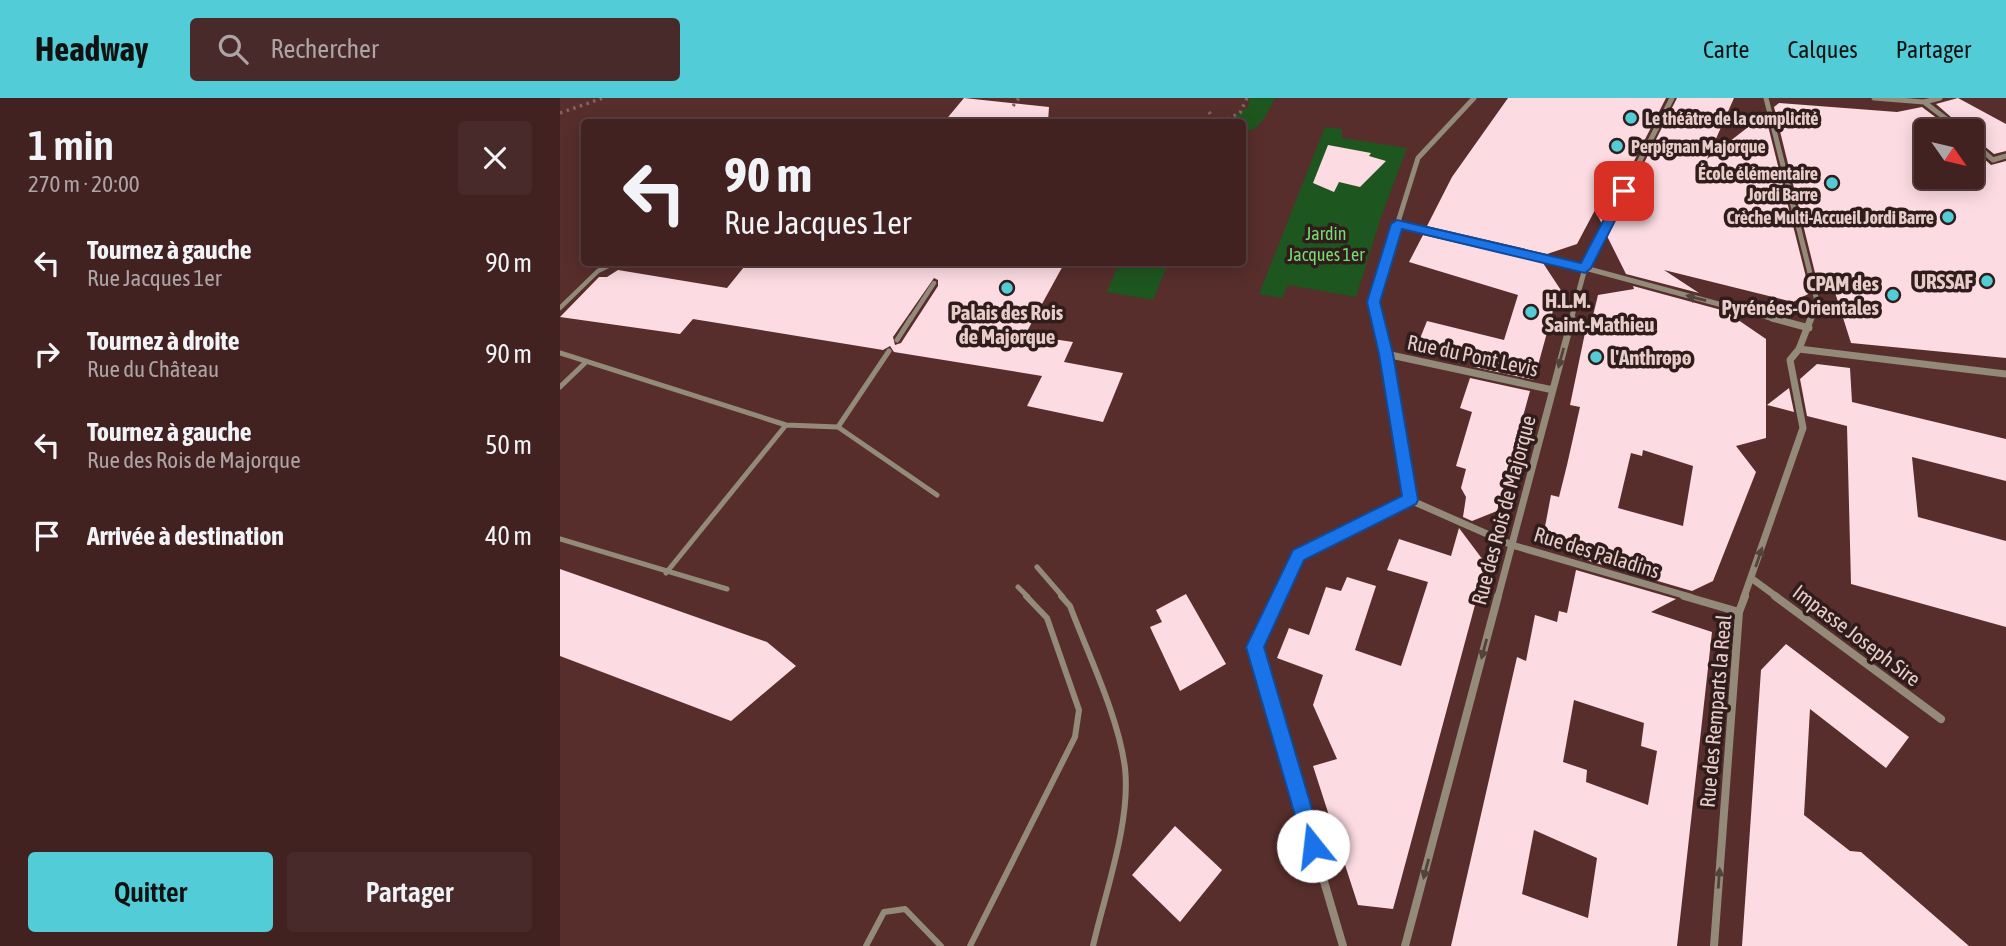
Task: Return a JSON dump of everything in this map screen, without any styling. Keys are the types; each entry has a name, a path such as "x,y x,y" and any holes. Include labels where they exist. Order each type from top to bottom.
{"street":[{"path":"1343,946 1255,647 1298,555 1410,500 1386,354 1373,302 1419,158 1474,98"},
{"name":"Rue des Rois de Majorque","path":"1405,946 1585,268 1672,98"},
{"name":"Rue des Remparts la Real","path":"1714,946 1739,612 1804,428 1790,360 1799,349 1809,328 1817,301 1766,98"},
{"path":"1874,98 1940,98"},
{"path":"1921,100 1946,119"},
{"path":"1984,152 1993,160 2005,159"},
{"path":"1397,224 1585,268 1809,328"},
{"path":"1799,349 2006,374"},
{"name":"Rue du Pont Levis","path":"1386,354 1553,390"},
{"name":"Rue des Paladins","path":"1410,500 1512,545 1739,612"},
{"name":"Impasse Joseph Sire","path":"1751,578 1941,719"}],"lane":[{"path":"560,308 598,271 608,266"},
{"path":"897,340 934,283"},
{"path":"838,427 889,351"},
{"path":"560,353 786,425 838,427 937,495"},
{"path":"560,387 586,362"},
{"path":"666,573 786,425"},
{"path":"560,539 666,573 727,589"},
{"path":"1037,567 1070,606 1118,737 1125,769 1123,817 1093,946"},
{"path":"970,946 1075,737 1079,710 1047,618 1018,587"},
{"path":"866,946 884,912 905,909 941,946"}],"path":[{"path":"560,113 603,98"},
{"path":"1013,106 1019,98"},
{"path":"1226,119 1240,113 1247,98"},
{"path":"1209,112 1216,119"}],"green space":[{"path":"1250,98 1275,98 1259,125 1246,132 1246,119 1230,119 1248,107"},
{"name":"Jardin Jacques 1er","path":"1325,127 1342,129 1342,138 1407,148 1381,217 1356,297 1288,285 1282,298 1259,294"},
{"path":"1118,266 1167,266 1153,300 1107,292"}],"building":[{"path":"964,98 1049,107 1048,119 946,119"},
{"path":"1508,98 1666,98 1602,224 1595,210 1577,244 1547,254 1427,226 1452,177"},
{"path":"1677,98 1734,98 1707,159 1765,114 1810,293 1793,302 1664,270 1699,293 1626,274 1607,236"},
{"path":"1958,98 2006,124 2006,151 1994,154 1984,146 1984,119 1953,119 1936,104"},
{"path":"1779,103 1897,112 1922,107 1938,119 1914,119 1914,189 1984,189 1984,159 1991,165 2006,161 2006,358 1851,343 1832,283 1819,289 1774,107"},
{"path":"1328,145 1371,153 1369,156 1386,161 1360,187 1339,182 1334,192 1313,183"},
{"name":"H.L.M. Saint-Mathieu","path":"1423,235 1543,263 1570,304 1568,311 1554,307 1534,380 1474,367 1477,361 1417,346 1427,321 1504,340 1518,295 1409,262"},
{"path":"745,266 1063,266 1025,335 1073,342 1064,362 1123,373 1103,422 1027,406 1042,376 894,352 890,346 883,350 693,319 680,334 560,317 599,277 607,277 618,270 727,288","holes":["934,278 938,280 938,286 901,343 895,345 893,337"]},
{"path":"1633,286 1725,311 1766,339 1766,438 1736,446 1756,472 1713,581 1692,591 1579,558 1581,545 1544,532 1551,495 1559,497 1567,465 1580,407 1570,405 1586,328 1589,332 1598,295 1634,289","holes":["1643,450 1693,466 1683,526 1618,508 1631,453 1642,456"]},
{"path":"1817,364 1850,368 1852,402 2006,439 2006,481 1912,457 1918,517 2006,541 2006,627 1851,584 1847,426 1807,416 1800,379"},
{"path":"1470,378 1530,391 1497,511 1472,521 1463,517 1466,497 1461,488 1466,469 1456,466 1472,412 1460,408"},
{"path":"1789,388 1794,412 1767,405"},
{"path":"1459,528 1486,564 1393,909 1358,905 1313,766 1337,759 1313,705 1323,675 1277,658 1289,628 1309,635 1326,587 1341,591 1347,577 1376,586 1355,650 1401,666 1428,582 1387,570 1399,539 1451,556"},
{"path":"560,569 767,642 796,666 731,721 560,656"},
{"path":"1576,570 1676,599 1651,612 1712,632 1677,946 1451,946 1517,657 1526,661 1535,615 1557,622 1559,611 1567,613","holes":["1574,700 1644,723 1641,746 1657,751 1648,805 1586,782 1587,770 1563,762","1534,830 1597,858 1588,918 1522,894"]},
{"path":"1186,594 1226,664 1180,691 1150,627 1162,622 1156,610"},
{"path":"1786,644 1909,737 1886,768 1810,709 1804,815 1850,851 1861,852 1969,946 1742,946 1761,670"},
{"path":"1175,826 1222,870 1180,922 1132,875"}],"place":[{"name":"Le théâtre de la complicité","path":"1631,118"},
{"name":"Perpignan Majorque","path":"1617,146"},
{"name":"École élémentaire Jordi Barre","path":"1832,183"},
{"name":"Crèche Multi-Accueil Jordi Barre","path":"1948,217"},
{"name":"URSSAF","path":"1987,281"},
{"name":"Palais des Rois de Majorque","path":"1007,288"},
{"name":"CPAM des Pyrénées-Orientales","path":"1893,295"},
{"name":"H.L.M. Saint-Mathieu","path":"1531,312"},
{"name":"l'Anthropo","path":"1596,357"}],"route":[{"path":"1313,846 1255,647 1298,555 1410,500 1386,354 1373,302 1397,224 1585,268 1624,191"}]}
